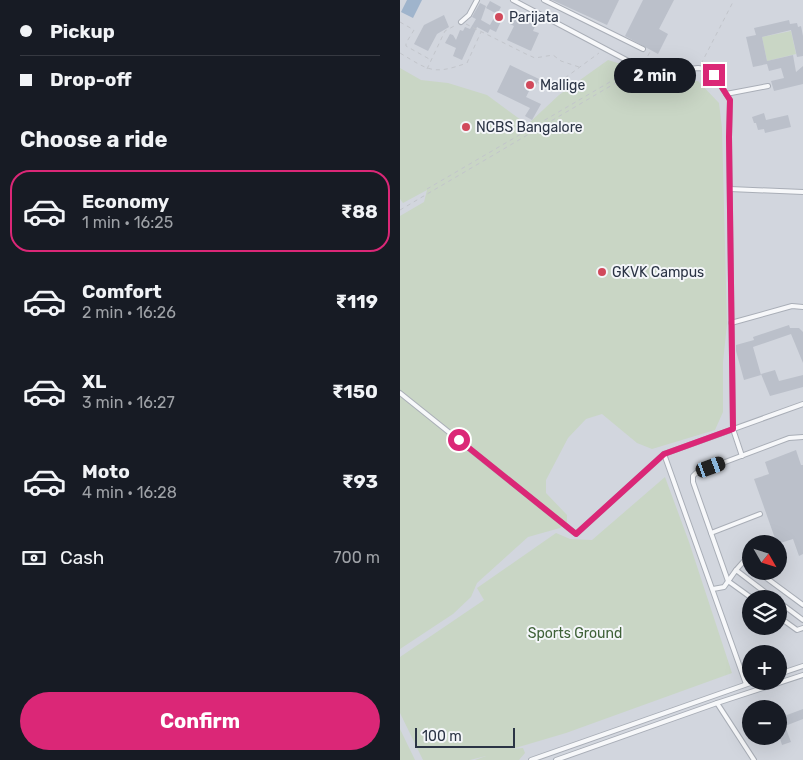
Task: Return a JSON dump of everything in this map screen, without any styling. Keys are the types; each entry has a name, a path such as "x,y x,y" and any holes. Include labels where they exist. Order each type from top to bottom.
{"lane":[{"path":"462,22 477,0"},
{"path":"513,0 651,73 698,68 706,69 714,75 730,100 733,429 742,456"},
{"path":"544,0 643,49"},
{"path":"726,94 768,86"},
{"path":"730,189 803,192"},
{"path":"732,323 792,306 803,307"},
{"path":"400,393 576,534 664,454 803,404"},
{"path":"742,591 728,581 693,482 693,476 696,473 789,438 803,437"},
{"path":"664,454 742,673"},
{"path":"711,533 760,514"},
{"path":"712,589 724,587 742,563"},
{"path":"736,570 762,590"},
{"path":"770,580 803,605"},
{"path":"787,608 803,620"},
{"path":"787,623 797,630 803,628"},
{"path":"787,671 803,666"},
{"path":"556,760 717,703 803,675"},
{"path":"531,760 742,685"},
{"path":"717,703 754,760"}],"path":[{"path":"698,68 734,0"},
{"path":"400,22 414,30 406,46 431,60"},
{"path":"427,69 445,31 462,22 536,58 553,55 561,61 579,67"},
{"path":"400,53 427,69 439,71 449,69 467,63 482,32"},
{"path":"537,82 546,87 554,86 606,48"},
{"path":"400,210 639,67 651,50"},
{"path":"427,189 639,67"}],"shaded area":[{"name":"GKVK Campus","path":"400,0 803,0 803,760 400,760"}],"green space":[{"path":"791,31 796,54 767,61 762,37"},
{"path":"608,60 621,64 639,76 673,81 698,81 719,103 722,128 727,324 723,362 723,412 715,430 652,449 637,443 602,414 586,419 568,438 546,480 546,493 567,515 567,523 560,528 528,537 477,583 471,597 453,614 400,649 400,216 424,202 427,190 403,203 400,199 400,68 421,80 448,83 487,95 521,120 529,123 559,95"},
{"name":"Sports Ground","path":"665,477 689,542 732,673 566,733 512,749 523,748 525,753 519,760 475,760 486,756 470,760 423,760 400,713 400,657 484,600 477,588 556,533 570,539 592,540"},
{"path":"400,729 415,760 400,760"}],"water":[{"path":"407,0 422,0 413,18 401,12"}],"building":[{"path":"552,0 619,0 607,25"},
{"path":"643,0 674,0 659,29 668,34 658,54 625,36"},
{"path":"490,1 501,7 497,14 486,8"},
{"path":"480,3 486,6 481,20 490,25 496,14 503,17 496,32 490,29 488,33 477,27 462,60 453,56 456,48 445,43 450,34 456,40 460,30 463,31 465,27 470,29 476,19 472,17"},
{"path":"514,11 537,22 533,31 539,33 531,51 507,40 514,26 508,23"},
{"path":"444,15 449,27 437,34 428,51 414,44 424,25"},
{"path":"789,20 790,24 797,23 798,27 801,26 803,56 797,57 791,30 762,37 767,61 793,55 796,72 803,66 803,84 774,91 771,81 784,78 781,68 769,71 767,64 753,67 746,37 756,35 754,28"},
{"name":"Mallige","path":"510,65 539,79 534,89 531,87 526,97 541,104 532,120 525,116 530,108 497,92"},
{"path":"764,113 766,120 788,115 791,127 765,133 764,129 758,130 752,117"},
{"path":"789,325 790,328 799,328 803,332 803,363 791,334 753,347 761,375 744,380 736,345 754,340 753,337"},
{"path":"775,370 779,381 803,375 803,387 770,396 761,374"},
{"path":"796,450 801,465 803,465 803,554 799,556 793,539 788,541 788,535 774,535 754,479 769,474 765,462"},
{"path":"803,709 803,719 787,725 787,715"},
{"path":"787,731 791,742 787,743"}],"place":[{"name":"Parijata","path":"499,17"},
{"name":"Mallige","path":"530,85"},
{"name":"NCBS Bangalore","path":"466,127"},
{"name":"GKVK Campus","path":"602,272"}],"route":[{"path":"459,440 576,534 664,454 733,429 730,100 714,75"}]}
